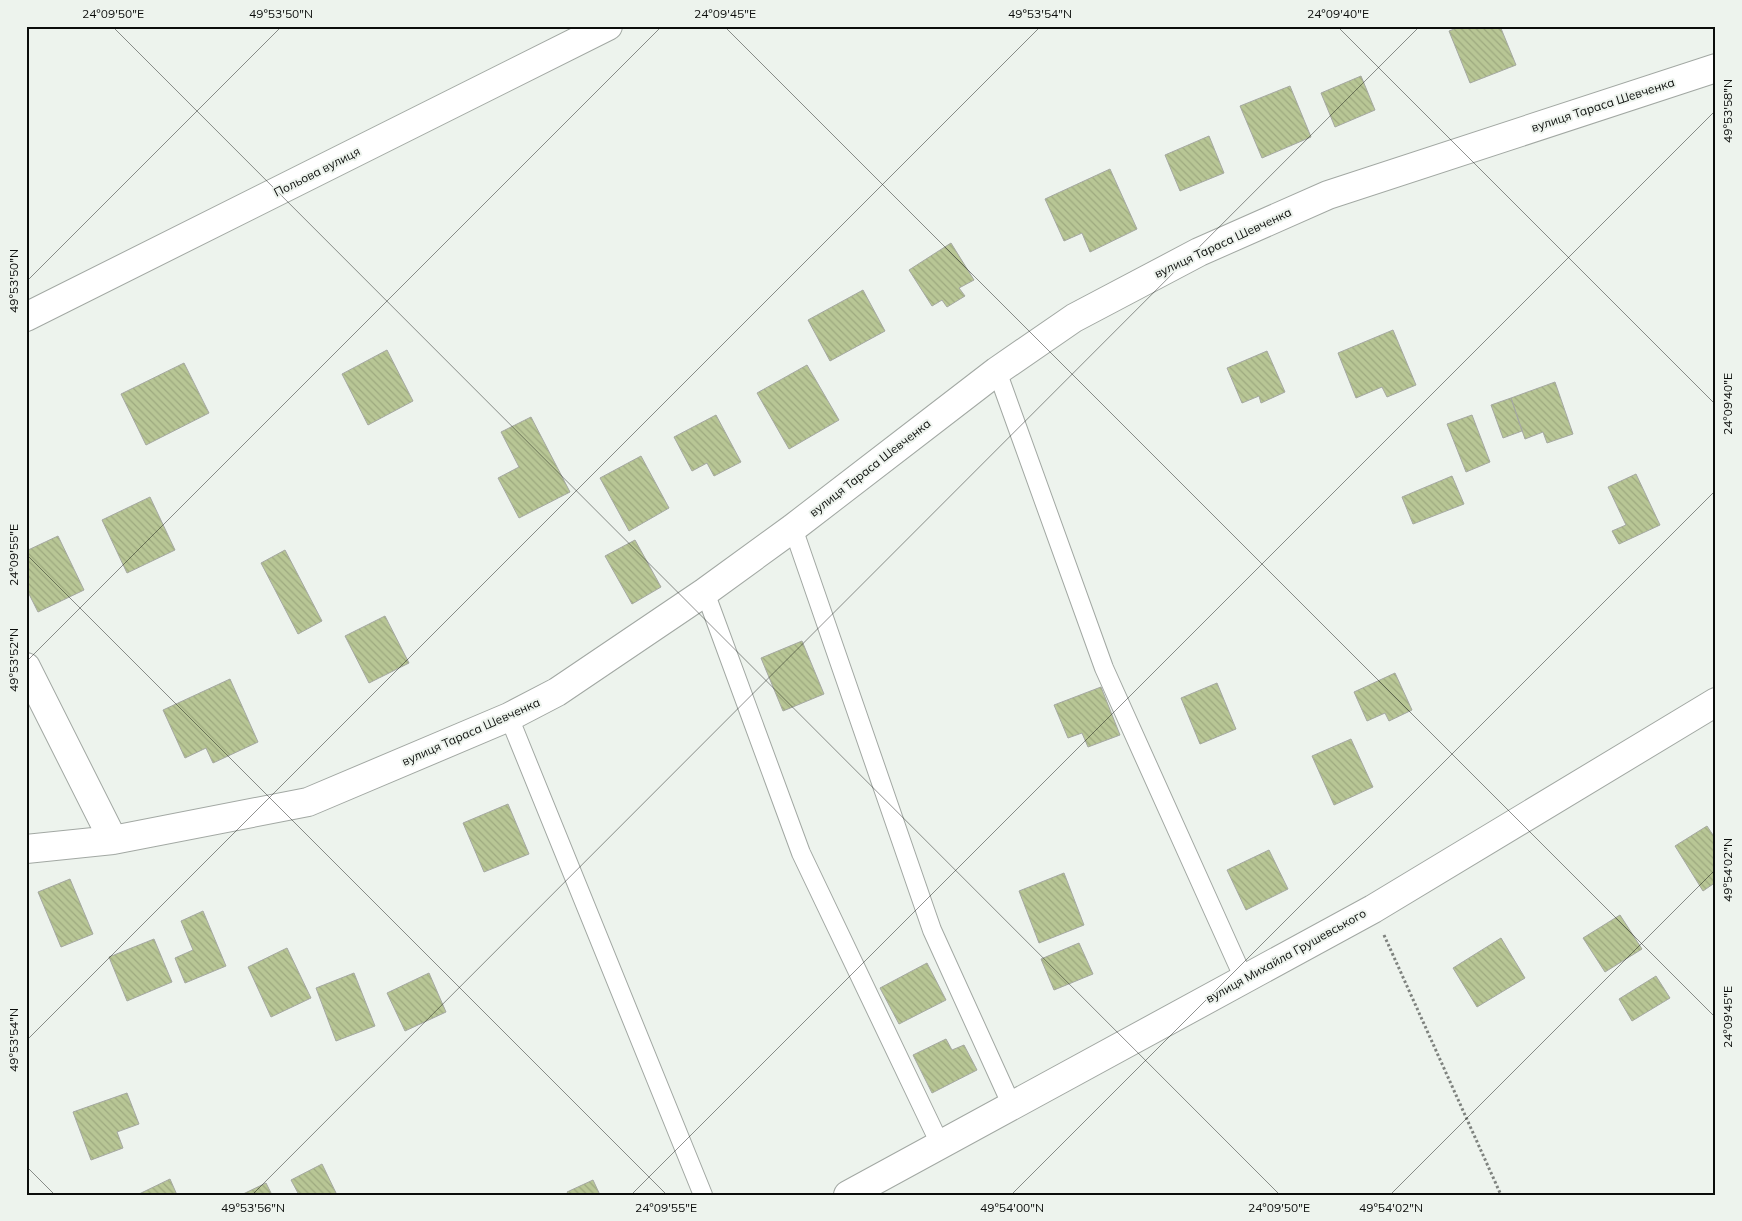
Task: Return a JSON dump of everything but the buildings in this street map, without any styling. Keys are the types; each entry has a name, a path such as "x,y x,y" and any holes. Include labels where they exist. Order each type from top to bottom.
{"street":[{"name":"Польова вулиця","path":"26,317 608,26"},
{"name":"вулиця Тараса Шевченка","path":"26,849 113,840 308,802 509,717 557,692 704,592 793,528 997,371 1074,318 1198,252 1328,195 1716,68"},
{"path":"26,667 113,840"},
{"name":"вулиця Михайла Грушевського","path":"848,1195 1373,909 1716,702"}],"lane":[{"path":"997,371 1104,668 1244,979"},
{"path":"793,528 932,930 1012,1106"},
{"path":"704,592 801,853 940,1144"},
{"path":"509,717 703,1195"}],"path":[{"path":"1373,909 1501,1195"}]}
